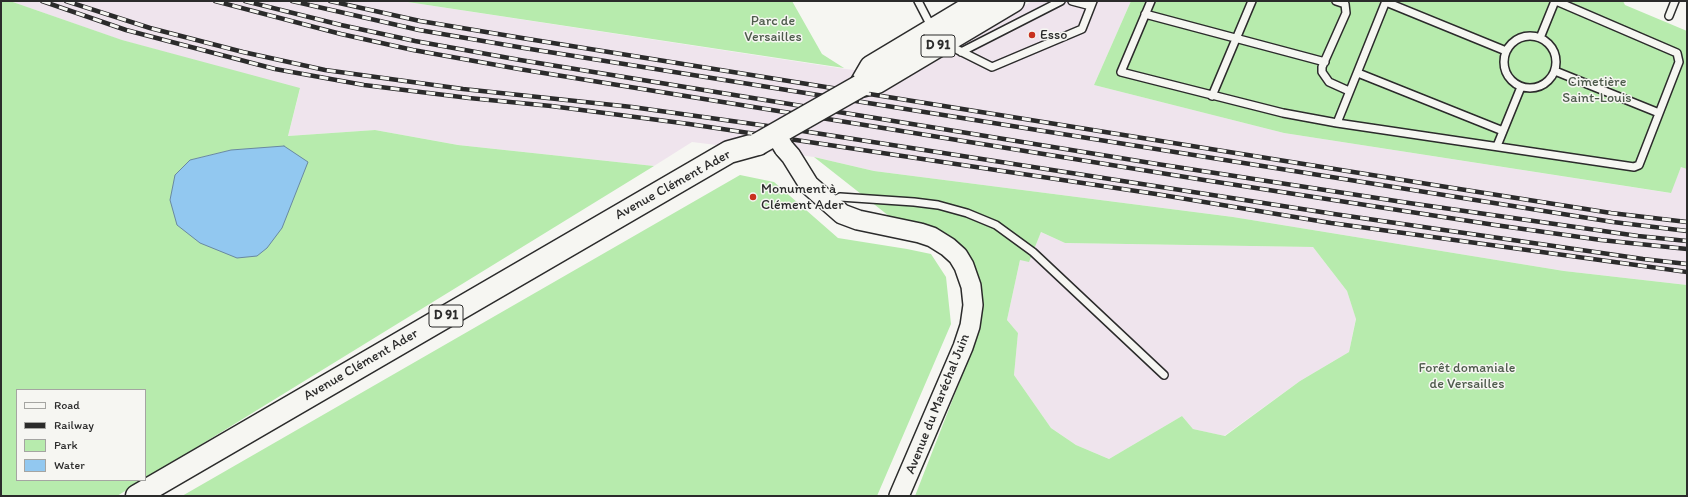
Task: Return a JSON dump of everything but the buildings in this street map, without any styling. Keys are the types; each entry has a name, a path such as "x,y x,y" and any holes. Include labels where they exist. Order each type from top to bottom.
{"main road":[{"name":"D 91","path":"944,42 981,1"},
{"name":"D 91","path":"773,142 860,86 877,82 1013,1"},
{"name":"Avenue Clément Ader","path":"137,496 729,152 773,142"},
{"name":"Avenue Clément Ader","path":"164,496 713,173 773,142"}],"street":[{"name":"Avenue du Maréchal Juin","path":"773,142 791,156 809,185 842,214 858,220 920,233 940,242 958,256 964,266 971,286 973,306 970,326 963,348 899,496"}],"lane":[{"path":"918,1 944,42 992,67 1082,29 1092,4 1072,1"},
{"path":"944,42 1061,1"},
{"path":"1151,1 1121,72 1283,113 1637,167 1641,164 1679,62 1677,53 1556,1 1540,38"},
{"path":"1212,96 1252,1"},
{"path":"1336,1 1345,4 1346,13 1322,72 1325,78 1330,82 1349,91"},
{"path":"1336,122 1358,73 1386,1 1506,51"},
{"path":"1669,16 1675,1"},
{"path":"1145,14 1325,62"},
{"path":"1530,36 1540,38 1547,42 1554,51 1556,63 1555,71 1551,78 1541,86 1529,88 1521,87 1513,82 1508,76 1504,67 1506,51 1512,43 1521,38 1530,36"},
{"path":"1555,71 1659,113"},
{"path":"1358,73 1503,131"},
{"path":"1497,146 1521,87"},
{"path":"829,203 840,197 938,205 962,212 996,225 1033,252 1164,375"}],"shaded area":[{"path":"10,1 401,1 846,69 905,76 1032,1 1131,1 1094,85 1284,133 1670,193 1687,153 1687,285 1564,271 1233,217 874,171 814,157 692,142 654,166 458,145 375,130 288,136 300,89 121,40"},
{"path":"1041,232 1065,243 1313,247 1347,291 1356,318 1349,352 1300,381 1224,436 1193,429 1182,416 1109,459 1076,445 1051,428 1014,375 1018,333 1007,320 1020,260 1033,252"}],"green space":[{"path":"1,1 10,1 122,40 300,88 288,136 375,130 458,145 654,166 146,478 146,389 16,389 16,481 141,481 117,496 1,496","holes":["231,150 175,175 190,160"]},
{"name":"Parc de Versailles","path":"401,1 792,1 822,54 844,68"},
{"name":"Cimetière Saint-Louis","path":"1131,1 1623,1 1625,5 1687,31 1687,169 1681,167 1671,193 1284,133 1094,85"},
{"name":"Forêt domaniale de Versailles","path":"814,157 874,171 1233,217 1564,271 1687,285 1687,496 915,496 981,327 976,280 955,242 889,216","holes":["1041,232 1065,243 1313,247 1347,291 1356,319 1349,352 1300,381 1225,436 1193,429 1182,416 1109,459 1076,445 1051,428 1014,375 1018,333 1007,320 1020,260 1029,262"]},
{"path":"740,175 774,182 838,238 931,254 946,277 951,324 877,496 182,496"}],"water":[{"path":"284,146 308,162 282,228 267,248 257,256 237,258 200,243 177,225 170,200 175,175 190,160 231,150"}],"railway":[{"path":"42,1 126,30 275,69 364,85 469,98 551,106 689,124 1156,194 1331,223 1687,272"},
{"path":"66,1 150,28 243,52 325,70 463,89 632,107 796,130 1334,214 1643,259 1687,264"},
{"path":"215,1 341,34 413,50 519,69 1204,180 1495,225 1601,240 1687,249"},
{"path":"245,1 341,25 415,41 520,60 1157,164 1409,203 1638,236 1687,241"},
{"path":"292,1 419,30 524,48 1613,222 1687,231"},
{"path":"330,1 420,21 528,39 1611,213 1687,222"}],"place":[{"name":"Esso","path":"1032,35"},
{"name":"Monument à Clément Ader","path":"753,197"}]}
